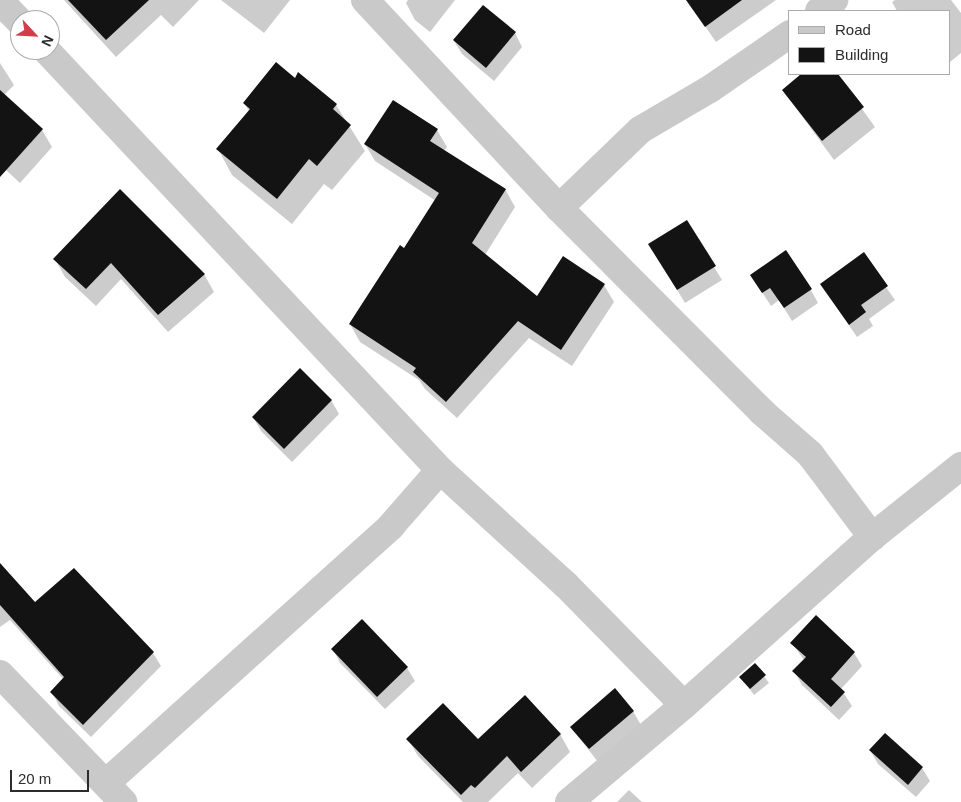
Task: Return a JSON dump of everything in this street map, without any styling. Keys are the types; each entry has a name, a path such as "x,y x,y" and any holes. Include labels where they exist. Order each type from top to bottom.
{"street":[{"path":"365,0 559,208 762,412 810,454 872,537"},
{"path":"820,10 834,0"},
{"path":"559,208 640,130 760,57 788,36"},
{"path":"55,60 440,470 566,585 684,705"},
{"path":"569,802 684,705 872,537 961,466"},
{"path":"0,674 115,793 391,526 440,470"}],"building":[{"path":"68,0 149,0 106,40"},
{"path":"686,0 742,0 705,27"},
{"path":"483,5 516,32 486,68 453,40"},
{"path":"276,62 295,78 298,72 337,104 333,109 351,125 317,166 309,159 277,199 216,149 250,109 243,103"},
{"path":"800,75 839,75 864,107 822,141 782,90"},
{"path":"0,90 43,129 0,177"},
{"path":"393,100 438,129 430,141 506,189 472,243 537,296 563,256 605,284 561,350 518,321 446,402 413,372 416,368 349,324 400,245 404,248 439,193 364,144"},
{"path":"120,189 205,274 158,315 111,263 86,289 53,259"},
{"path":"687,220 716,266 677,290 648,244"},
{"path":"786,250 812,289 784,308 770,288 762,293 750,275"},
{"path":"864,252 888,286 861,305 866,312 849,325 820,284"},
{"path":"300,368 332,400 284,449 252,417"},
{"path":"0,563 35,602 74,568 154,652 83,725 50,692 64,677 0,605"},
{"path":"816,615 855,652 831,679 845,692 831,707 792,671 806,657 790,643"},
{"path":"362,619 408,667 377,697 331,649"},
{"path":"755,663 766,675 750,689 739,677"},
{"path":"615,688 634,711 589,749 570,727"},
{"path":"525,695 561,734 521,772 507,756 475,788 471,785 461,795 406,739 443,703 478,739"},
{"path":"885,733 923,767 908,785 869,750"}]}
